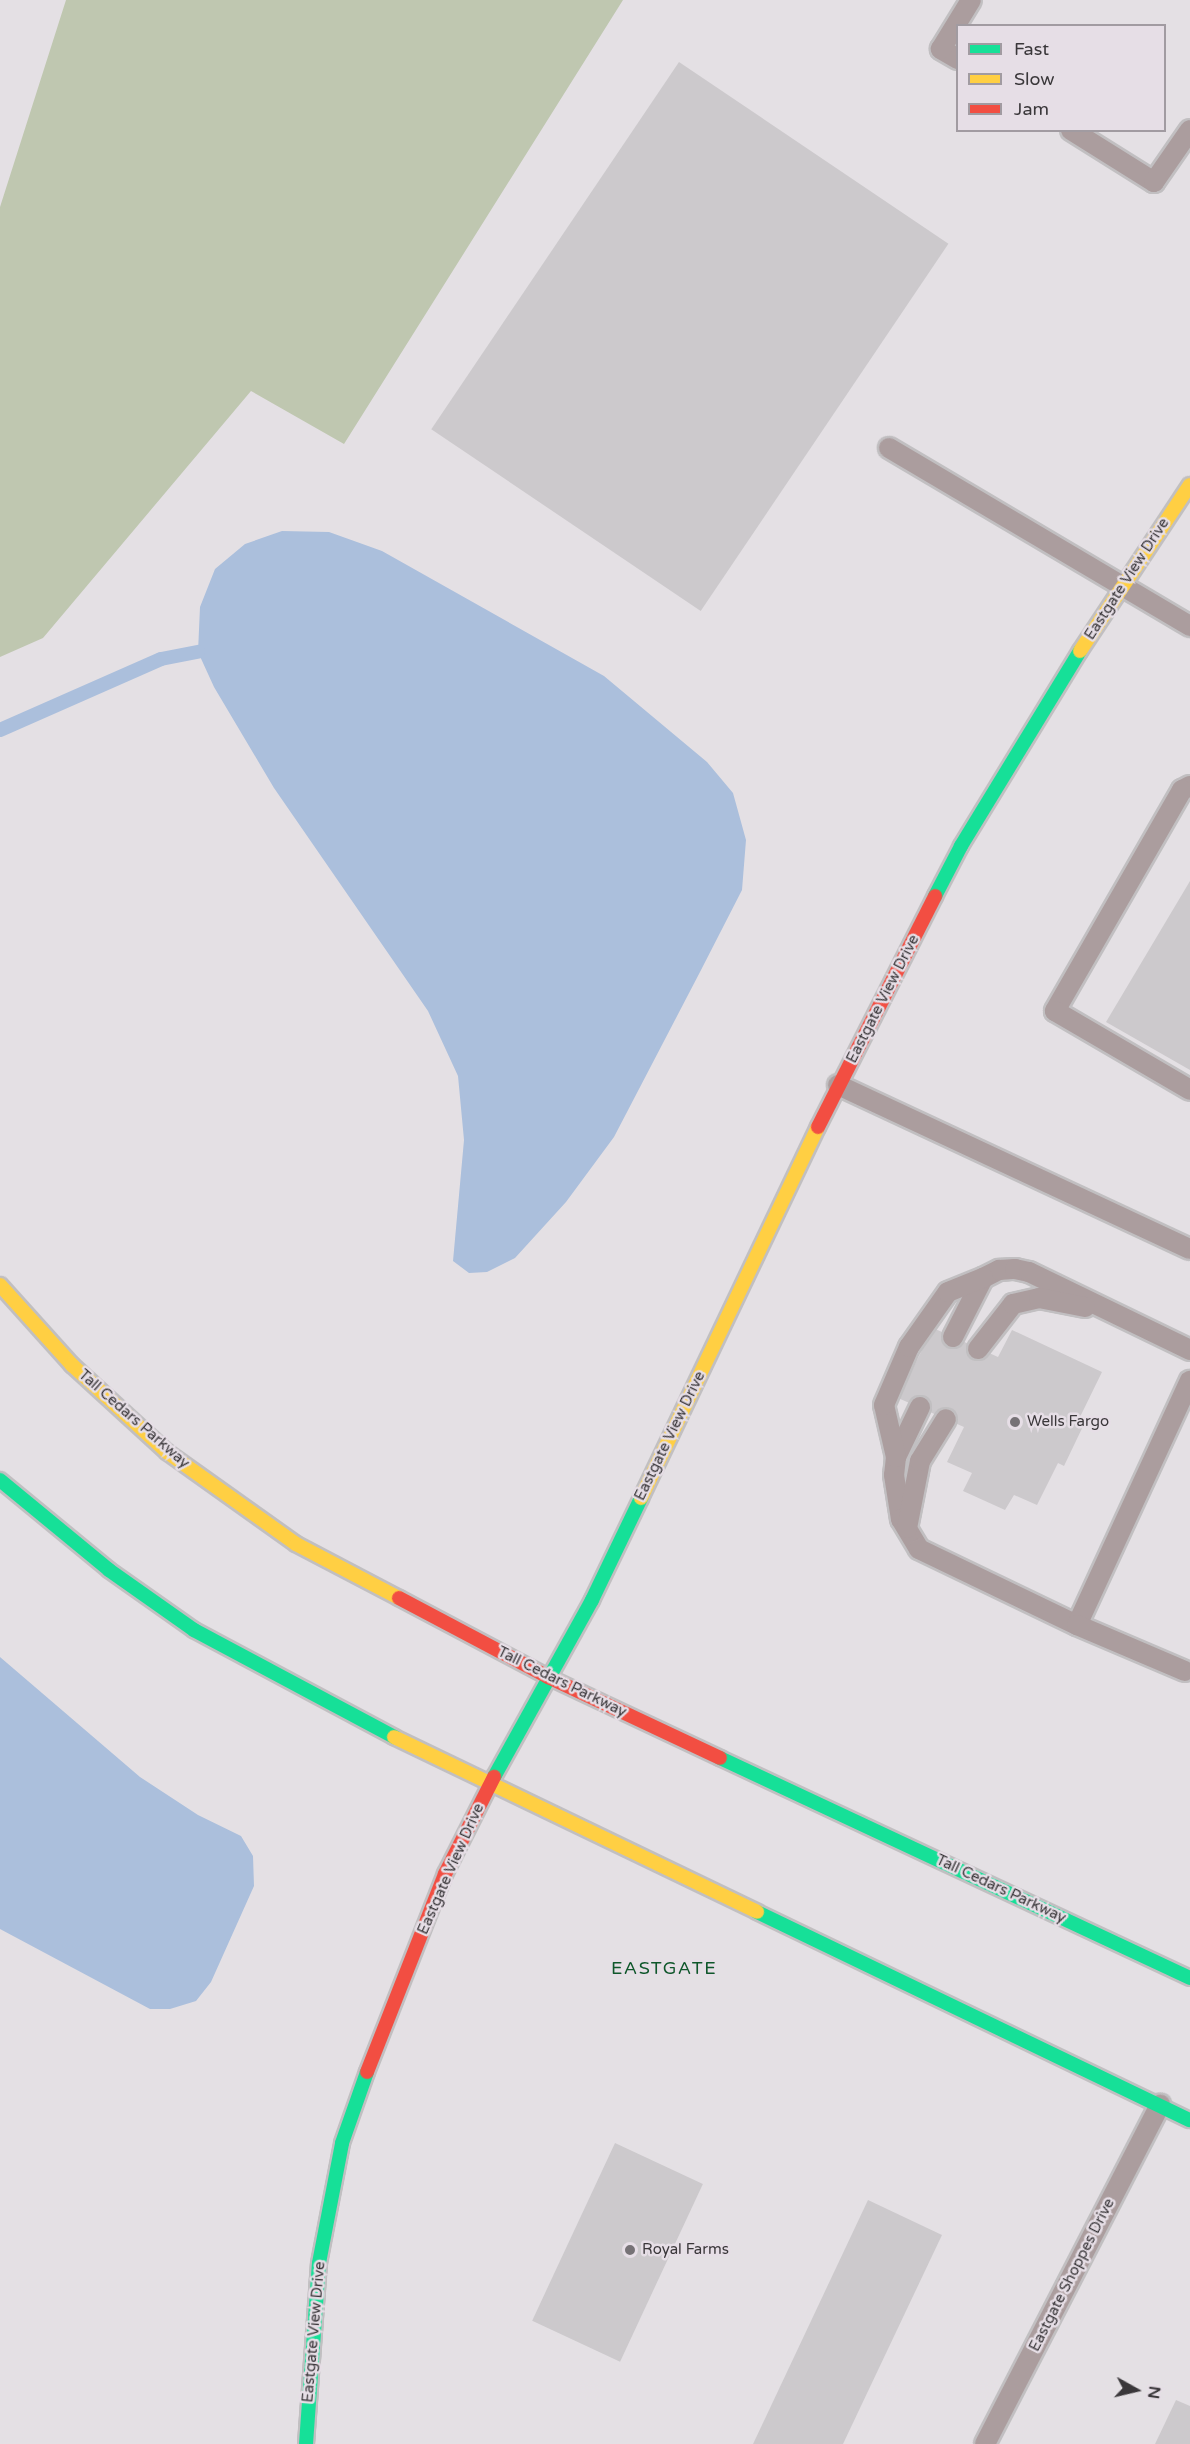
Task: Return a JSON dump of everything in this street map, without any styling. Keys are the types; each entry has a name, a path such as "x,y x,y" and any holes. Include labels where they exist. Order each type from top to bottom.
{"main road":[{"name":"Eastgate View Drive","path":"306,2444 319,2263 342,2143 382,2027 446,1874 490,1784 592,1600 838,1085 962,846 1121,585 1190,485"},
{"name":"Tall Cedars Parkway","path":"0,1285 72,1365 167,1452 296,1544 548,1677 1190,1978"},
{"path":"0,1480 109,1570 194,1630 347,1714 1190,2120"}],"lane":[{"path":"956,24 971,0"},
{"path":"956,24 941,49 956,58"},
{"path":"1074,132 1155,182 1190,129"},
{"path":"889,448 1190,626"},
{"path":"1190,786 1182,790 1055,1011 1190,1090"},
{"path":"838,1085 1190,1249"},
{"path":"1185,1671 1077,1625 919,1549 906,1528 895,1491 896,1457 884,1405 909,1347 948,1292 999,1270 1029,1272 1190,1350"},
{"path":"953,1337 983,1278"},
{"path":"978,1349 1013,1304 1039,1298 1111,1312"},
{"path":"1077,1625 1190,1382"},
{"path":"896,1457 920,1407"},
{"path":"906,1528 920,1461 946,1419"},
{"name":"Eastgate Shoppes Drive","path":"985,2444 1160,2105"}],"green space":[{"path":"66,0 623,0 344,444 251,391 43,638 0,657 0,207"}],"water":[{"path":"282,531 329,532 382,551 604,676 707,762 733,793 746,840 742,890 700,972 614,1137 566,1202 515,1258 487,1272 469,1273 453,1261 464,1140 458,1076 428,1011 274,788 214,687 198,652 200,607 215,569 245,544"},
{"path":"0,1657 140,1777 198,1815 241,1836 253,1856 254,1886 211,1982 196,2001 170,2009 150,2009 0,1929"}],"building":[{"path":"679,62 948,244 701,611 431,429"},
{"path":"1190,881 1190,1070 1106,1022"},
{"path":"933,1328 998,1357 1012,1330 1102,1372 1080,1417 1086,1420 1064,1466 1058,1463 1037,1505 1014,1495 1005,1510 963,1491 972,1473 947,1462 964,1427 898,1398"},
{"path":"615,2143 703,2184 620,2362 532,2321"},
{"path":"868,2200 942,2235 843,2444 753,2444"},
{"path":"1176,2400 1190,2406 1190,2444 1155,2444"}],"waterway":[{"path":"0,730 161,659 198,652"}],"traffic: fast":[{"path":"935,896 961,846 1080,651"},
{"path":"0,1480 109,1570 194,1630 394,1737"},
{"path":"494,1777 592,1600 641,1498"},
{"path":"720,1758 1190,1978"},
{"path":"757,1912 1190,2120"},
{"path":"306,2444 319,2263 342,2143 367,2072"}],"traffic: slow":[{"path":"1080,651 1190,485"},
{"path":"641,1498 818,1127"},
{"path":"0,1285 72,1365 167,1452 296,1544 399,1598"},
{"path":"394,1737 757,1912"}],"traffic: jam":[{"path":"818,1127 935,896"},
{"path":"399,1598 548,1677 720,1758"},
{"path":"367,2072 445,1874 494,1777"}],"place":[{"name":"Wells Fargo","path":"1015,1422"},
{"name":"Royal Farms","path":"630,2250"}],"district":[{"name":"EASTGATE","path":"664,1968"}]}
